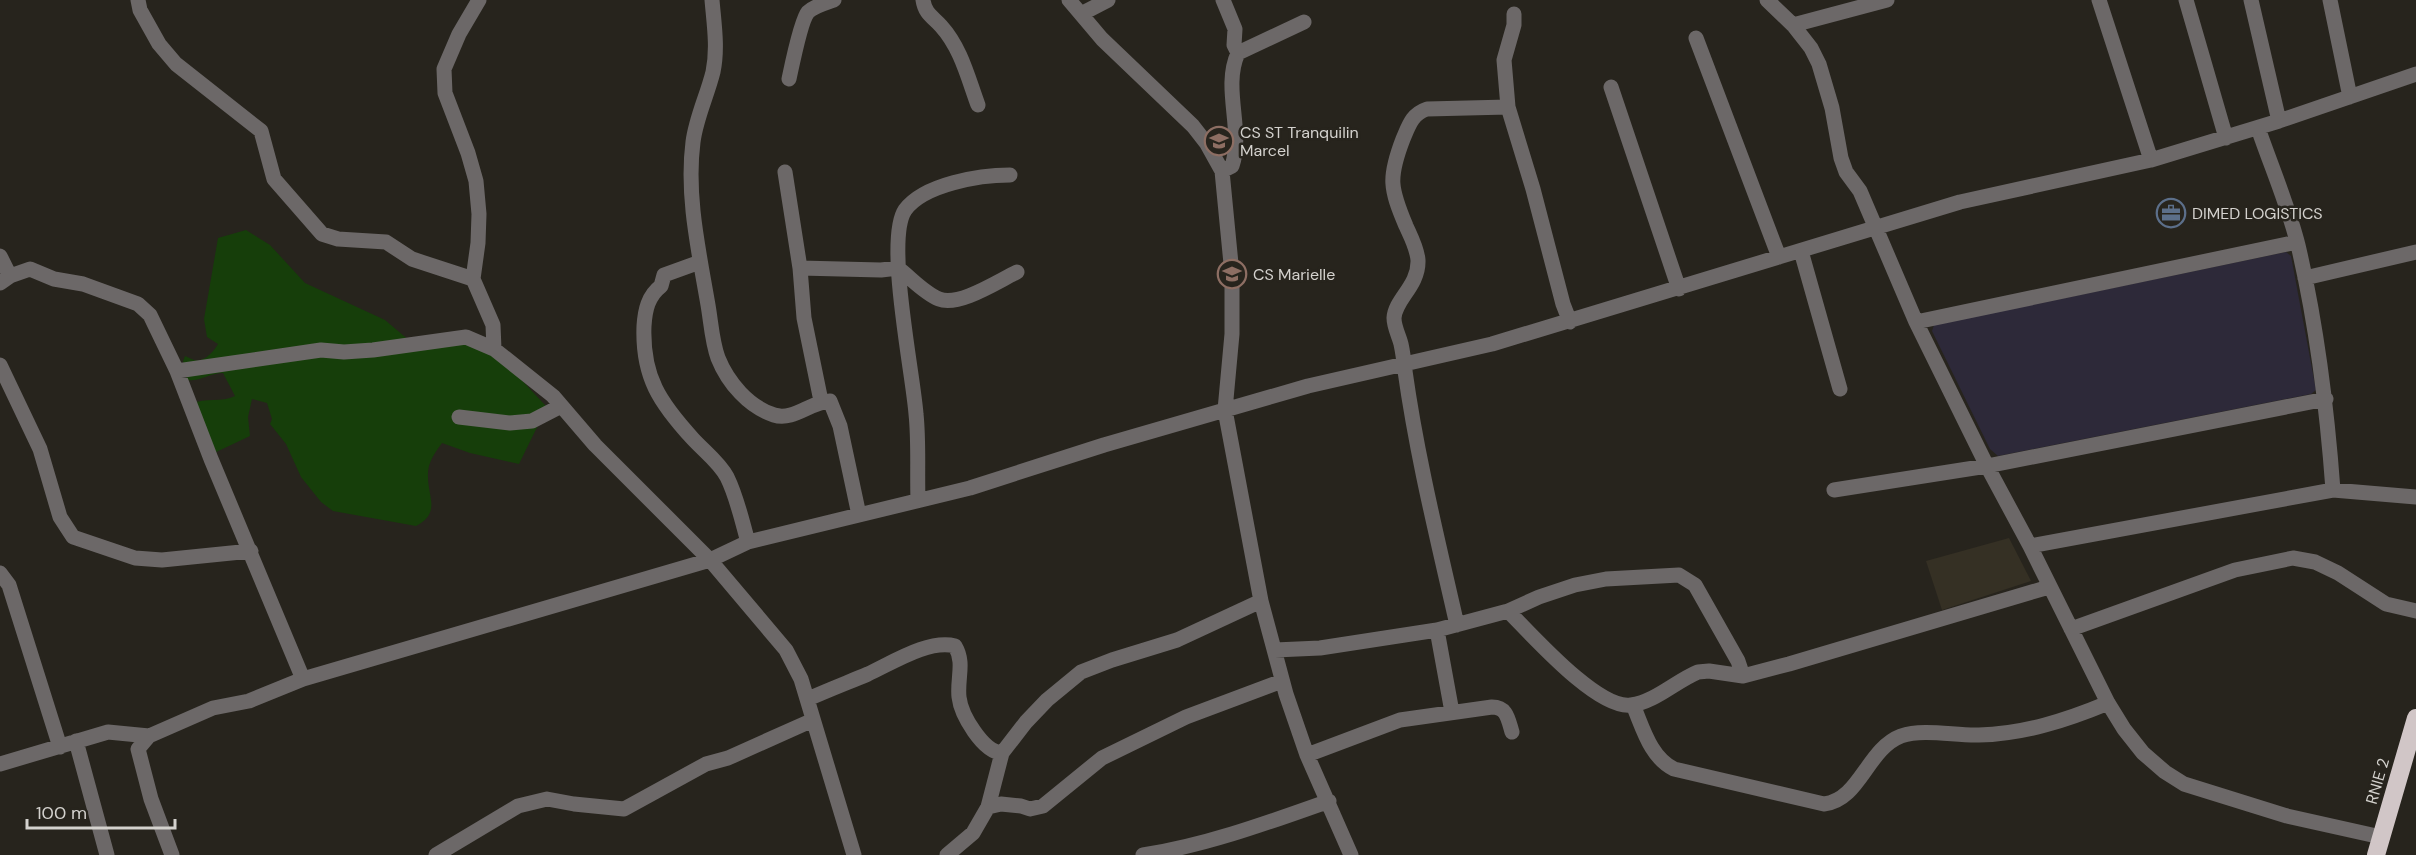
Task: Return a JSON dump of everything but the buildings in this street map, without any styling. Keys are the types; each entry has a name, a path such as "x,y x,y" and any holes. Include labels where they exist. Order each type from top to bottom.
{"highway":[{"name":"RNIE 2","path":"2376,855 2416,718"}],"street":[{"path":"138,0 140,10 159,44 176,64 261,131 274,179 322,234 338,239 386,243 411,259 473,279"},
{"path":"478,0 450,52 444,69 445,93 476,181 479,214 473,279 493,325 494,349"},
{"path":"712,0 717,46 713,72 693,142 691,187 700,262 717,357 724,372 754,407 777,416 795,414 821,401 830,401 840,426 859,515"},
{"path":"789,79 799,41 801,22 809,10 834,0"},
{"path":"923,0 928,16 939,24 954,41 978,105"},
{"path":"1070,0 1120,57 1193,126 1207,144 1222,171 1232,274 1232,334 1226,410 1262,601 1282,681 1307,755 1329,801 1350,855"},
{"path":"1081,14 1108,0"},
{"path":"1223,0 1235,29 1234,45 1238,52"},
{"path":"1767,0 1793,25 1811,48 1819,64 1832,108 1841,158 1851,180 1860,191 1877,228 1916,322 2108,703 2143,753 2165,772 2184,784 2287,816 2381,837"},
{"path":"1793,25 1887,0"},
{"path":"2099,0 2151,160"},
{"path":"2186,0 2226,138"},
{"path":"2251,0 2279,121"},
{"path":"2330,0 2350,97"},
{"path":"1514,14 1514,25 1504,60 1508,108 1570,322"},
{"path":"1222,171 1232,166 1237,151 1233,63 1238,52 1304,22"},
{"path":"1696,38 1779,257"},
{"path":"172,855 151,799 138,749 149,736 213,708 249,701 303,679 710,560 748,542 970,488 1104,445 1308,386 1492,344 1960,202 2151,160 2259,128 2416,74"},
{"path":"1611,87 1679,289"},
{"path":"1457,625 1414,433 1404,365 1394,319 1396,311 1418,272 1418,257 1393,194 1392,181 1395,160 1413,117 1427,109 1508,108"},
{"path":"2259,128 2297,243 2305,278 2326,399 2333,490"},
{"path":"785,172 800,268 804,318 821,401"},
{"path":"918,500 916,416 898,268 898,235 905,211 922,195 950,183 1010,175"},
{"path":"1916,322 2297,243"},
{"path":"1801,251 1840,389"},
{"path":"2305,278 2416,252"},
{"path":"0,256 5,280 30,270 54,279 83,284 138,304 150,315 177,371 211,459 303,679"},
{"path":"700,262 664,275 661,286 652,293 645,311 644,339 648,373 652,386 669,410 719,465 727,477 748,542"},
{"path":"800,268 881,270 898,268 941,300 966,298 1017,272"},
{"path":"177,371 321,350 344,352 373,350 466,337 494,349 553,396 624,476 710,560 786,650 801,679 808,699 854,855"},
{"path":"0,365 40,449 60,517 74,537 135,558 162,560 251,551"},
{"path":"1834,490 1987,466 2326,399"},
{"path":"459,417 510,423 532,421 561,406"},
{"path":"2030,546 2333,490 2416,497"},
{"path":"2071,629 2235,570 2293,558 2315,562 2338,573 2386,604 2416,611"},
{"path":"0,573 9,585 60,747"},
{"path":"1275,650 1320,648 1437,630 1508,611 1539,597 1575,585 1606,579 1679,574 1695,585 1738,661 1743,676"},
{"path":"1508,611 1583,684 1613,702 1633,705 1698,672 1709,671 1743,676 2049,587"},
{"path":"947,855 973,833 988,807 1002,753 1047,700 1081,672 1177,640 1262,601"},
{"path":"1437,630 1452,712"},
{"path":"808,699 872,672 909,653 947,644 955,646 962,661 959,699 969,723 994,753 1002,753"},
{"path":"988,807 1001,804 1030,809 1043,806 1102,758 1186,717 1282,681"},
{"path":"1633,705 1654,753 1663,764 1674,769 1824,804 1841,800 1883,747 1904,735 2009,733 2076,716 2108,703"},
{"path":"1307,755 1400,720 1452,712 1499,707 1506,712 1512,732"},
{"path":"436,855 518,806 547,799 624,809 706,764 728,758 813,720"},
{"path":"0,764 108,732 149,736"},
{"path":"76,741 107,855"},
{"path":"1143,855 1180,849 1242,832 1329,801"}],"shaded area":[{"path":"2286,252 2291,256 2316,390 2311,394 1998,456 1990,449 1932,331 1934,325"},
{"path":"2009,538 2031,581 1942,610 1926,561"}],"green space":[{"path":"246,230 270,245 305,283 385,320 417,347 459,340 484,348 496,356 547,407 519,464 470,453 442,443 429,467 431,510 424,521 416,526 333,511 321,502 301,477 286,444 270,424 272,419 267,403 252,399 248,417 250,436 212,454 191,404 235,396 223,373 187,380 183,361 185,356 201,360 218,344 207,337 204,319 218,238"}],"place":[{"name":"CS ST Tranquilin Marcel","path":"1219,141"},
{"name":"DIMED LOGISTICS","path":"2171,213"},
{"name":"CS Marielle","path":"1232,274"}]}
